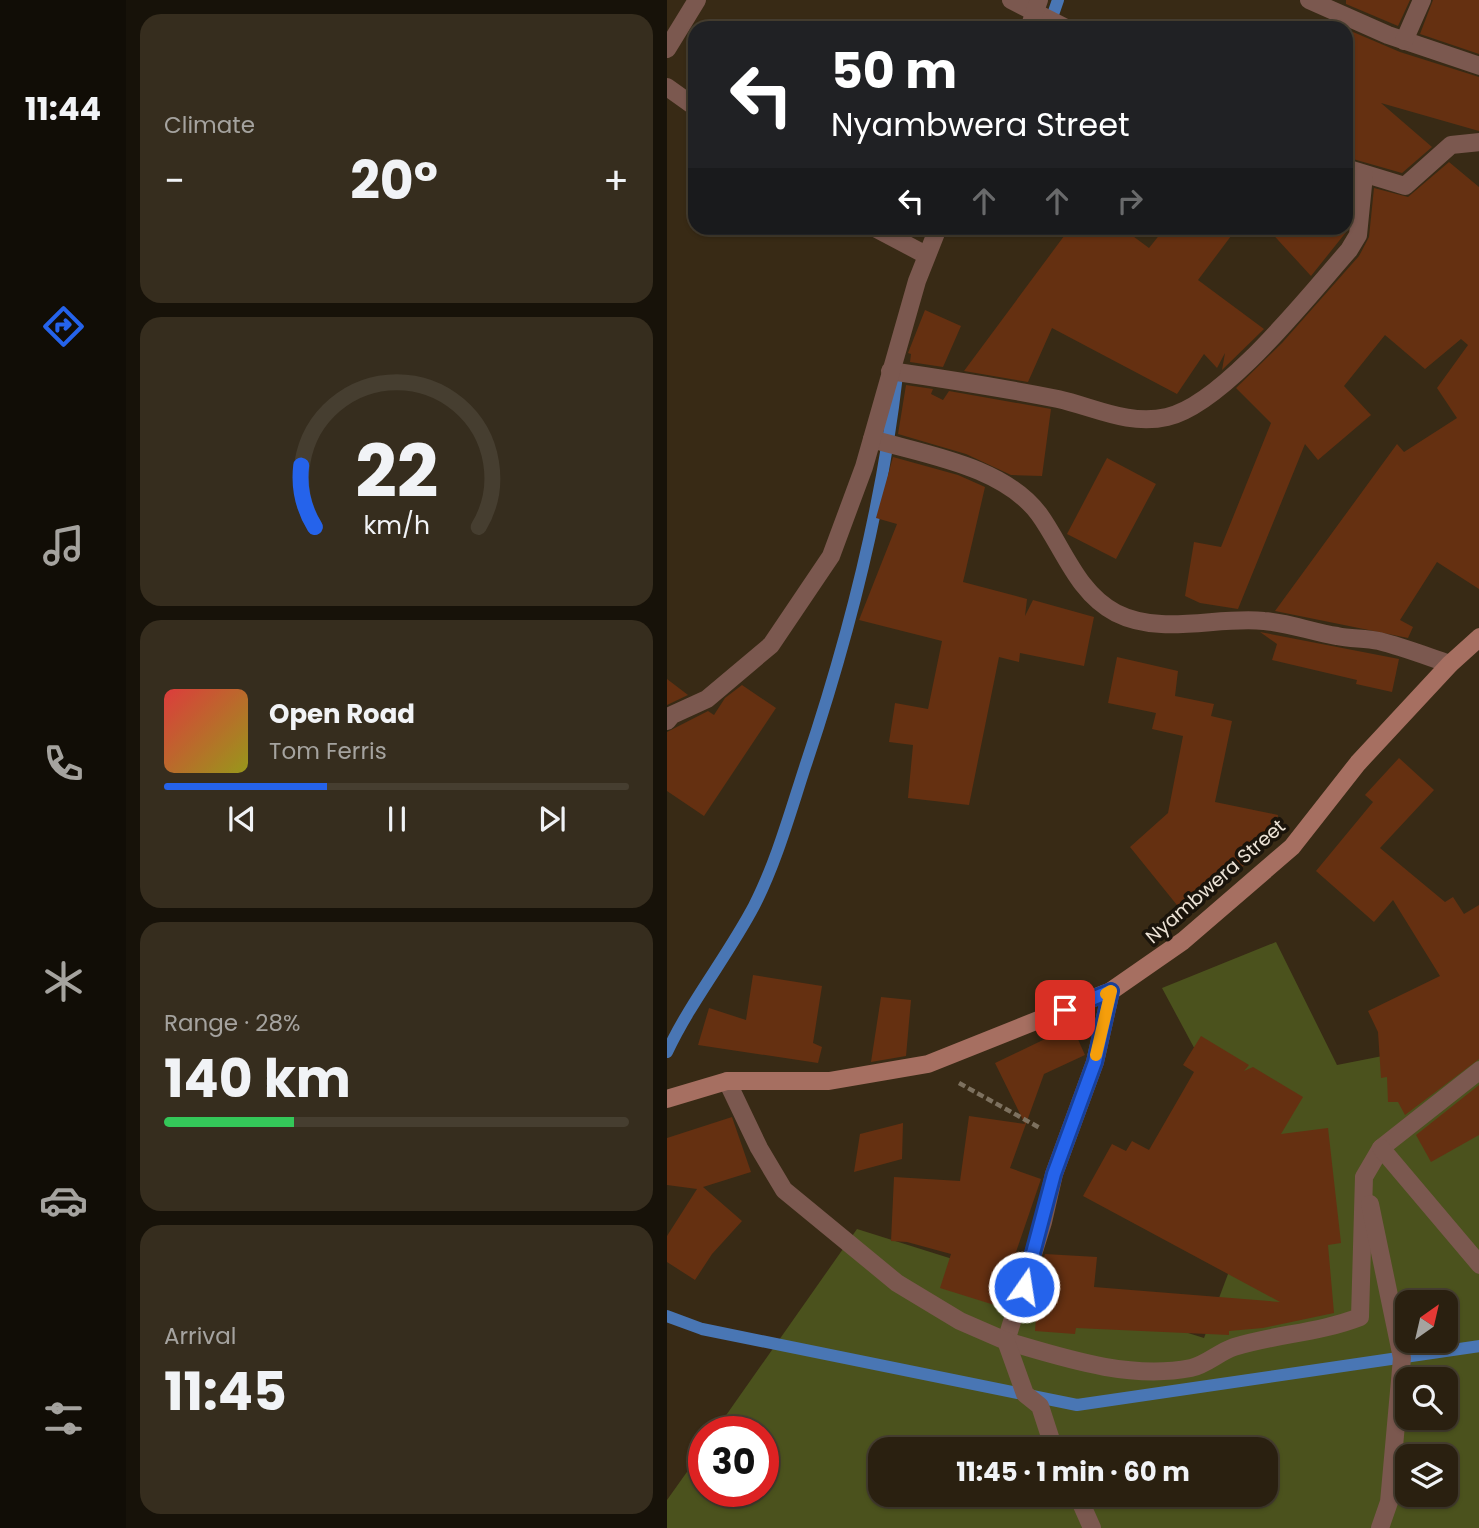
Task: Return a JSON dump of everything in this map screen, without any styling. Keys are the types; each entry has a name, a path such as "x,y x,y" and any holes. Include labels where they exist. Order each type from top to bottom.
{"street":[{"path":"667,49 697,0"},
{"path":"1011,0 1035,14"},
{"path":"1309,0 1404,41 1479,66"},
{"path":"1404,41 1422,0"},
{"path":"667,87 688,102"},
{"path":"1353,171 1405,186 1451,145 1479,142"},
{"path":"890,371 992,386 1139,420 1168,417 1198,403 1245,363 1349,250 1358,235 1363,176"},
{"path":"888,235 926,255"},
{"path":"667,721 672,715 707,699 771,645 831,556 872,439 890,371 926,255 935,235"},
{"path":"872,439 972,470 1002,482 1022,496 1039,514 1093,596 1116,613 1163,622 1218,624 1262,621 1336,636 1377,640 1450,664"},
{"name":"Nyambwera Street","path":"668,1097 728,1081 829,1081 928,1064 1111,991 1183,941 1292,847 1358,763 1450,664 1479,637"},
{"path":"1050,1437 1040,1406 1025,1394 1006,1341 1065,1142 1095,1062 1111,991"},
{"path":"728,1081 759,1148 784,1190 897,1283 950,1315 1006,1341 1080,1363 1144,1371 1193,1368 1233,1348 1330,1329 1360,1317 1364,1177 1381,1148 1479,1070"},
{"path":"1381,1148 1479,1265"},
{"path":"1364,1177 1402,1358 1389,1502 1380,1528"},
{"path":"1083,1507 1092,1528"}],"path":[{"path":"928,1064 1065,1142"}],"green space":[{"path":"1276,942 1337,1065 1479,1037 1479,1528 667,1528 667,1500 688,1470 688,1507 779,1507 779,1416 726,1416 857,1229 1204,1338 1264,1178 1162,988"}],"building":[{"path":"1346,0 1410,0 1398,26 1346,4"},
{"path":"1433,0 1479,0 1479,54 1420,34"},
{"path":"1353,32 1400,52 1479,77 1479,131 1381,103 1432,147 1402,173 1353,159"},
{"path":"1449,162 1479,187 1479,589 1437,562 1400,620 1413,627 1408,638 1275,611 1397,444 1404,452 1457,418 1437,388 1468,345 1461,339 1425,369 1385,335 1344,386 1371,415 1318,460 1305,444 1238,609 1200,603 1185,596 1194,542 1221,547 1271,423 1236,388 1282,343 1359,256 1369,237 1374,188 1408,197"},
{"path":"1065,235 1131,235 1149,248 1159,235 1232,235 1198,280 1264,329 1222,370 1225,353 1217,368 1204,354 1177,394 1052,328 1028,382 964,371"},
{"path":"1273,235 1344,235 1311,276"},
{"path":"925,310 961,326 943,367 910,362 911,354 908,353"},
{"path":"906,385 933,389 931,394 943,400 949,391 1051,409 1042,476 1011,475 966,454 898,434"},
{"path":"893,457 958,475 985,487 963,582 1027,599 1025,616 1033,600 1094,617 1084,666 1020,653 1019,662 999,657 969,805 908,798 913,745 889,742 895,703 928,709 942,641 859,620 897,524 876,518"},
{"path":"1107,458 1156,484 1116,559 1067,534"},
{"path":"1260,632 1399,659 1392,692 1356,684 1357,680 1272,660 1277,644"},
{"path":"1117,657 1178,671 1175,696 1214,704 1211,716 1232,721 1215,802 1278,815 1273,841 1185,915 1130,847 1168,813 1183,736 1152,729 1156,713 1108,703"},
{"path":"667,679 688,695 667,705"},
{"path":"742,685 776,708 704,816 667,791 667,732 708,711 714,715 725,698"},
{"path":"1399,758 1434,790 1380,848 1445,902 1453,897 1464,914 1479,905 1479,1059 1405,1115 1398,1102 1388,1102 1387,1077 1381,1078 1378,1032 1368,1011 1440,976 1393,900 1374,922 1316,871 1373,802 1365,795"},
{"path":"753,975 822,986 813,1043 822,1047 818,1063 698,1045 709,1008 746,1020"},
{"path":"881,997 911,1000 906,1056 871,1062"},
{"path":"1072,1026 1085,1055 1044,1074 1010,1168 1041,1179 1016,1252 1022,1252 1004,1308 940,1288 951,1254 907,1242 891,1241 894,1177 960,1181 969,1116 1025,1124 995,1063"},
{"path":"1201,1036 1249,1065 1244,1071 1253,1067 1303,1097 1281,1134 1328,1128 1341,1243 1328,1245 1334,1313 1263,1328 1229,1331 1229,1335 1076,1328 1075,1334 1035,1331 1036,1317 1026,1314 1045,1254 1097,1257 1094,1287 1280,1302 1083,1196 1112,1144 1126,1151 1132,1141 1149,1150 1194,1072 1183,1065"},
{"path":"1479,1085 1479,1135 1431,1162 1416,1135"},
{"path":"732,1117 751,1172 703,1187 742,1221 712,1254 695,1280 667,1262 667,1236 697,1189 667,1185 667,1138"},
{"path":"903,1123 902,1159 854,1172 860,1134"}],"waterway":[{"path":"1051,21 1058,0"},
{"path":"667,1052 754,906 782,838 849,622 873,524 897,375"},
{"path":"667,1316 702,1329 1077,1405 1480,1346"}],"slow traffic":[{"path":"1096,1055 1111,991 1106,994"}],"route":[{"path":"1024,1287 1029,1259 1043,1222 1054,1174 1095,1062 1111,991 1065,1010"}]}
